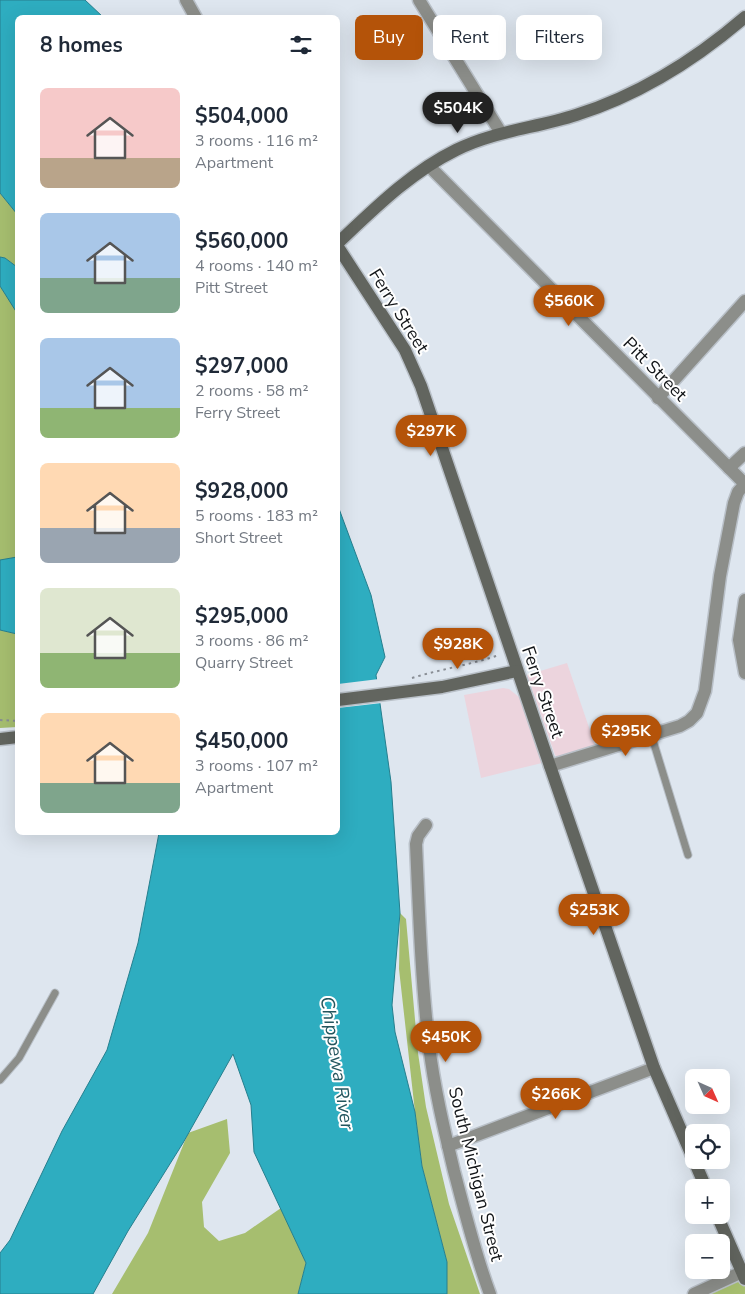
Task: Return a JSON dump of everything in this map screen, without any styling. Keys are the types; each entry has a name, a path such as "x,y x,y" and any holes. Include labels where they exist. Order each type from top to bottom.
{"main road":[{"path":"340,241 400,186 456,150 501,133 576,115 623,96 679,67 720,38 745,17"},
{"name":"Ferry Street","path":"340,250 404,350 416,373 654,1068 702,1179"},
{"path":"340,700 404,693 466,683 517,671"},
{"path":"0,739 15,737"},
{"path":"721,1224 744,1276"}],"street":[{"path":"186,0 194,15"},
{"path":"419,0 501,133"},
{"name":"Pitt Street","path":"429,166 745,484"},
{"path":"658,398 745,301"},
{"path":"729,468 745,454"},
{"path":"550,766 680,726 689,721 699,709 705,691 720,576 734,503 738,492 745,484"},
{"path":"745,600 739,640 745,672"},
{"name":"South Michigan Street","path":"426,825 418,836 416,844 423,993 429,1046 440,1113 448,1146 467,1222 490,1294"},
{"path":"448,1146 654,1068"},
{"path":"694,1294 744,1276"}],"lane":[{"path":"651,734 688,855"},
{"path":"0,1080 19,1058 55,993"}],"path":[{"path":"410,678 477,662 511,651"},
{"path":"0,720 15,720"}],"shaded area":[{"path":"567,663 596,748 558,758 555,755 527,675"},
{"path":"503,688 509,689 519,697 542,763 481,778 464,695"}],"green space":[{"path":"0,193 15,212 15,266 5,258 0,257"},
{"path":"0,286 15,308 15,558 0,560"},
{"path":"0,630 15,634 15,727 0,728"},
{"path":"400,913 406,919 418,1053 426,1107 449,1204 480,1294 447,1294 447,1262 422,1166 415,1112 399,969"},
{"path":"227,1119 230,1153 202,1202 204,1227 219,1241 245,1233 281,1208 306,1263 298,1294 112,1294 148,1233 188,1133"},
{"path":"742,1272 745,1279 745,1294 694,1294 730,1279"}],"water":[{"path":"0,0 85,0 101,15 15,15 15,212 0,193"},
{"path":"0,257 5,258 15,266 15,310 0,286"},
{"name":"Chippewa River","path":"340,511 371,595 385,657 376,675 391,782 400,913 392,1005 395,1032 415,1112 422,1166 447,1262 447,1294 298,1294 306,1263 254,1152 251,1105 233,1054 183,1143 128,1231 93,1294 0,1294 0,1253 10,1240 62,1131 107,1050 138,943 159,835 340,835"},
{"path":"15,558 15,634 0,630 0,560"}],"pier":[{"path":"379,679 382,703 340,708 340,684"}]}
